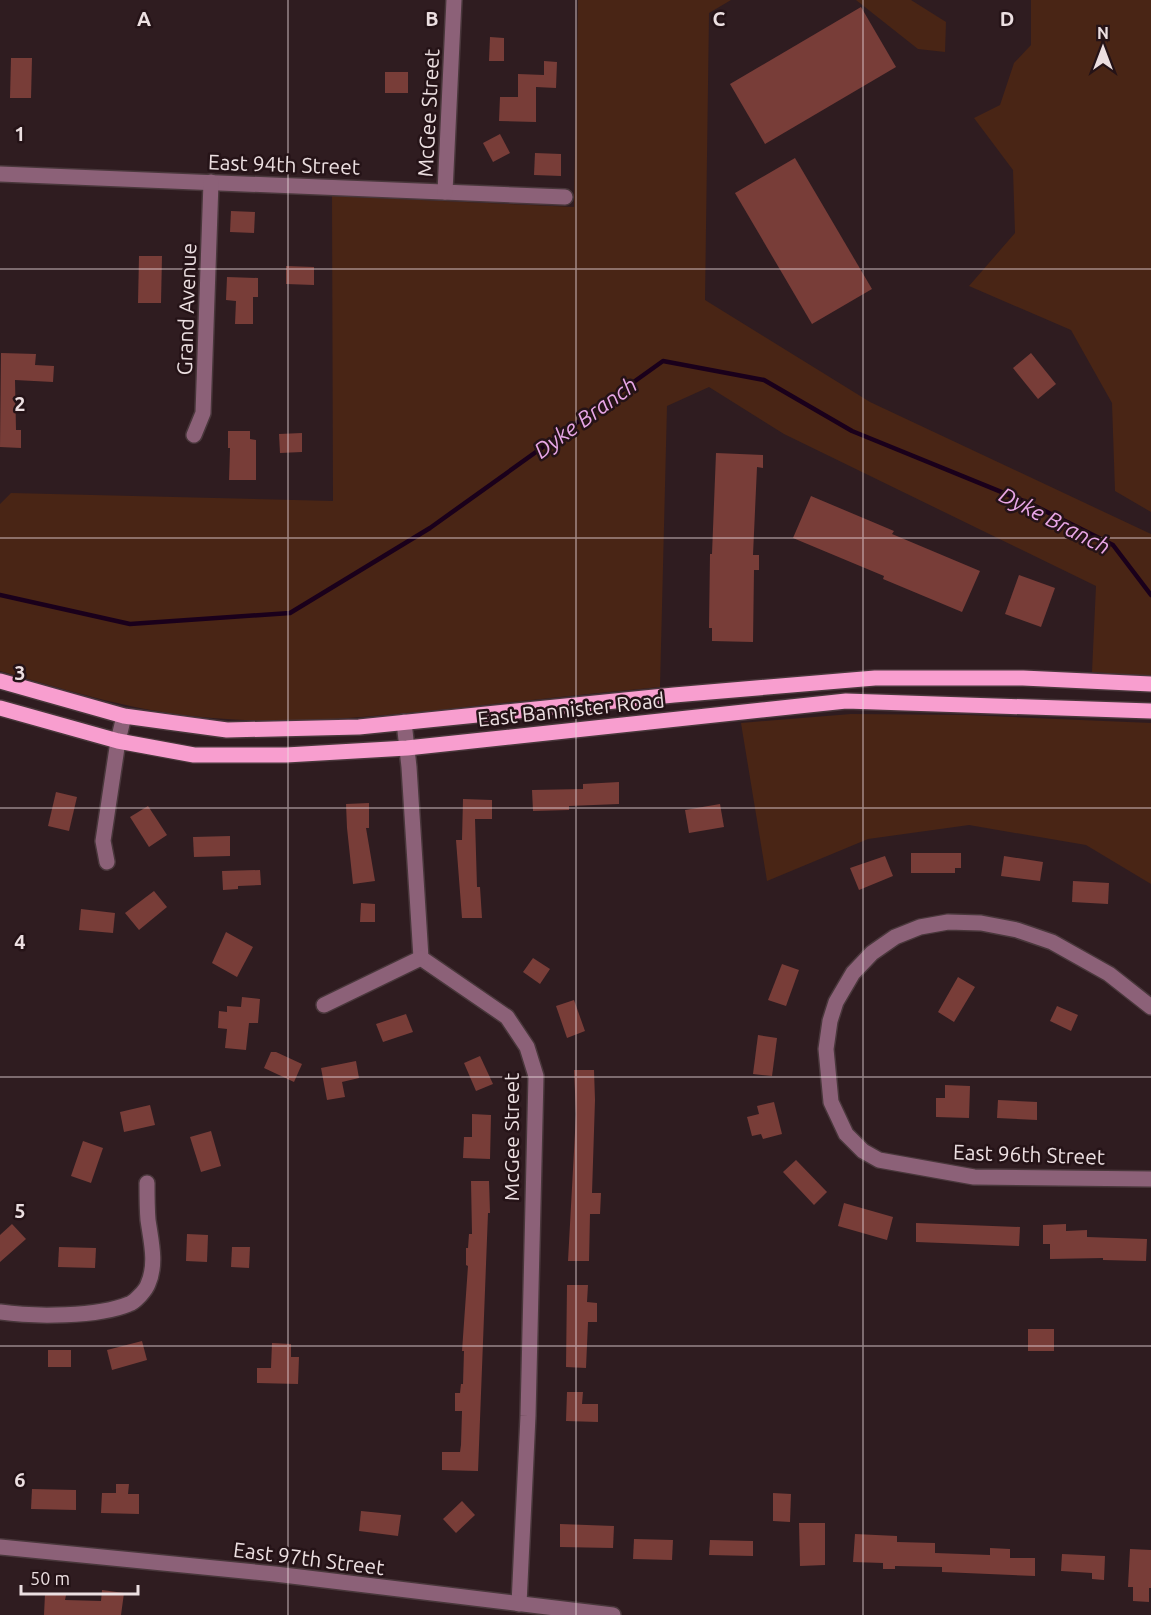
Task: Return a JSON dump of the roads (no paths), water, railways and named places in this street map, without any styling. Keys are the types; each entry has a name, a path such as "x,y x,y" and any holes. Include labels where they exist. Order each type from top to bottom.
{"main road":[{"name":"East Bannister Road","path":"0,681 124,716 227,730 359,727 674,695 875,678 1023,678 1151,684"},
{"name":"East Bannister Road","path":"0,708 118,741 194,755 286,755 407,748 846,701 1151,711"}],"street":[{"name":"McGee Street","path":"445,192 454,0"},
{"name":"East 94th Street","path":"0,174 566,197"},
{"name":"Grand Avenue","path":"194,435 203,413 211,182"},
{"path":"107,862 103,841 124,716"},
{"path":"324,1005 421,958 404,722"},
{"name":"East 96th Street","path":"1151,1007 1109,974 1052,942 1017,930 981,923 948,922 920,927 895,937 872,953 853,973 836,1002 826,1049 831,1102 846,1134 863,1151 879,1160 974,1177 1151,1179"},
{"name":"McGee Street","path":"421,958 507,1017 527,1047 536,1076 528,1416 519,1604"},
{"path":"0,1312 73,1314 107,1310 131,1304 148,1285 152,1263 147,1183"},
{"name":"East 97th Street","path":"0,1546 275,1574 502,1608 519,1604 613,1615"}],"waterway":[{"name":"Dyke Branch","path":"0,595 130,624 290,613 430,528 663,361 764,380 852,431 1031,504 1113,545 1151,595"}]}
